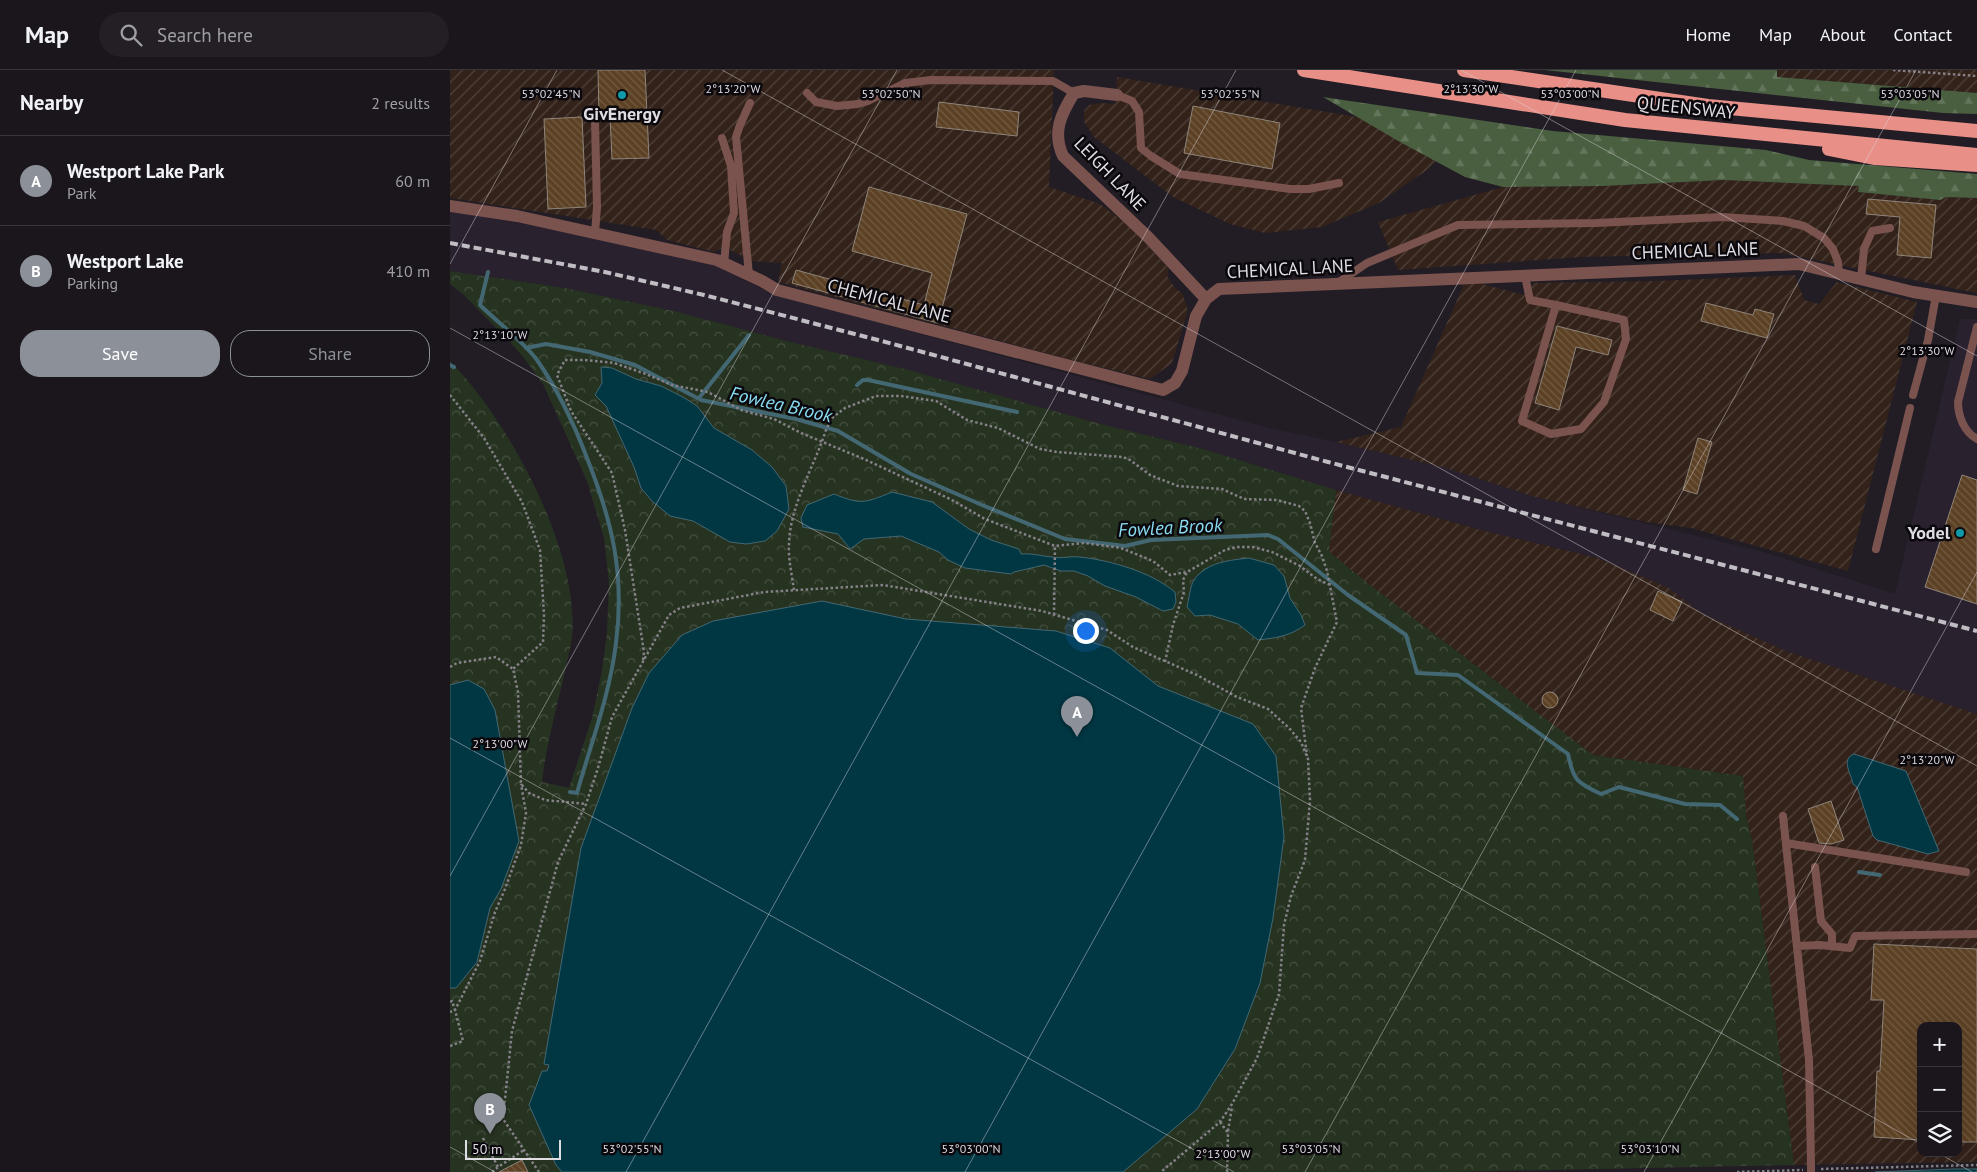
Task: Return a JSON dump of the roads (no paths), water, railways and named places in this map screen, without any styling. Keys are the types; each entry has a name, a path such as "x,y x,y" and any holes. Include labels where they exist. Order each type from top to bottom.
{"highway":[{"name":"QUEENSWAY","path":"1304,70 1625,120 1743,133 1977,154"},
{"name":"QUEENSWAY","path":"1464,70 1708,106 1977,131"},
{"path":"1743,133 1874,158 1977,165"}],"street":[{"path":"1074,93 1084,91 1117,95"},
{"name":"LEIGH LANE","path":"1074,93 1060,118 1058,146 1063,156 1148,237 1206,299"},
{"name":"CHEMICAL LANE","path":"450,206 517,216 717,260 777,290 1163,390 1176,383 1182,371 1196,316 1206,299 1219,289 1799,264 1912,292 1977,302"}],"lane":[{"path":"808,93 816,102 837,106 858,104 905,83 931,80 1054,81 1074,93"},
{"path":"1117,95 1132,101 1139,112 1141,148 1180,174 1290,190 1309,189 1339,183"},
{"path":"749,275 736,138 750,103"},
{"path":"594,121 595,233"},
{"path":"722,138 731,166 734,213 727,232 724,264"},
{"path":"1337,284 1367,263 1458,225 1722,217 1783,221 1804,226 1824,238 1833,249 1838,262 1839,274"},
{"path":"1861,279 1864,249 1872,231 1890,228"},
{"path":"1525,276 1530,300 1556,305 1624,320 1626,339 1604,402 1581,429 1551,434 1522,421 1556,305"},
{"path":"1913,395 1928,340 1936,296"},
{"path":"1977,327 1958,402 1958,413 1964,426 1977,440"},
{"path":"1876,549 1910,408"},
{"path":"1783,816 1809,1060 1813,1169"},
{"path":"1786,843 1966,872"},
{"path":"1815,867 1821,921 1832,934 1832,946"},
{"path":"1797,946 1850,948 1855,936 1977,934"}],"water":[{"path":"601,367 612,368 636,379 661,386 683,397 697,406 714,428 752,450 772,467 786,486 789,509 777,531 765,541 746,544 730,542 693,521 670,516 652,501 641,488 634,467 606,406 595,395 602,383"},
{"path":"892,492 932,502 969,529 991,540 1019,549 1021,554 1055,558 1076,557 1130,568 1154,579 1175,592 1176,602 1173,609 1163,611 1136,597 1105,586 1088,576 1074,571 1061,571 1044,565 1011,574 965,568 948,560 939,552 901,536 864,539 850,549 838,534 803,527 801,518 807,505 834,494 851,500 863,501"},
{"path":"1249,558 1274,565 1284,576 1290,598 1305,625 1283,636 1258,640 1238,624 1210,615 1195,616 1187,607 1194,580 1205,569 1219,563"},
{"path":"822,601 906,619 1056,631 1110,648 1158,686 1253,724 1276,756 1284,837 1273,918 1260,983 1235,1049 1197,1109 1123,1172 562,1172 556,1165 529,1105 542,1071 547,1071 549,1065 544,1064 581,848 632,708 649,673 682,635 713,621"},
{"path":"468,680 484,689 495,710 519,841 501,889 490,908 477,962 456,988 450,988 450,685"},
{"path":"1854,754 1906,771 1939,851 1928,854 1877,840 1873,836 1857,787 1853,784 1847,764 1850,756"},
{"path":"1977,1169 1977,1172 1875,1172"}],"waterway":[{"path":"488,272 480,305 531,353 545,371 559,395 577,433 596,481 610,526 614,548 619,594 613,662 605,700 577,793 570,792"},
{"path":"699,398 749,335"},
{"name":"Fowlea Brook","path":"526,348 546,344 590,352 635,365 701,400 796,419 838,431 911,474 1065,539 1125,546 1151,540 1268,535 1278,539 1348,595 1406,635 1417,673 1458,675 1568,754 1574,775 1586,787 1601,794 1619,787 1685,804 1720,805 1737,819"},
{"name":"Fowlea Brook","path":"450,365 454,367"},
{"path":"857,385 863,380 868,380 1017,412"},
{"name":"Fowlea Brook","path":"1859,872 1880,875"}],"railway":[{"path":"450,243 605,272 704,295 882,341 1328,462 1977,631"}],"place":[{"name":"GivEnergy","path":"622,95"},
{"name":"Yodel","path":"1960,533"},
{"name":"Westport Lake Park","path":"1077,737"},
{"name":"Westport Lake","path":"490,1134"}]}
